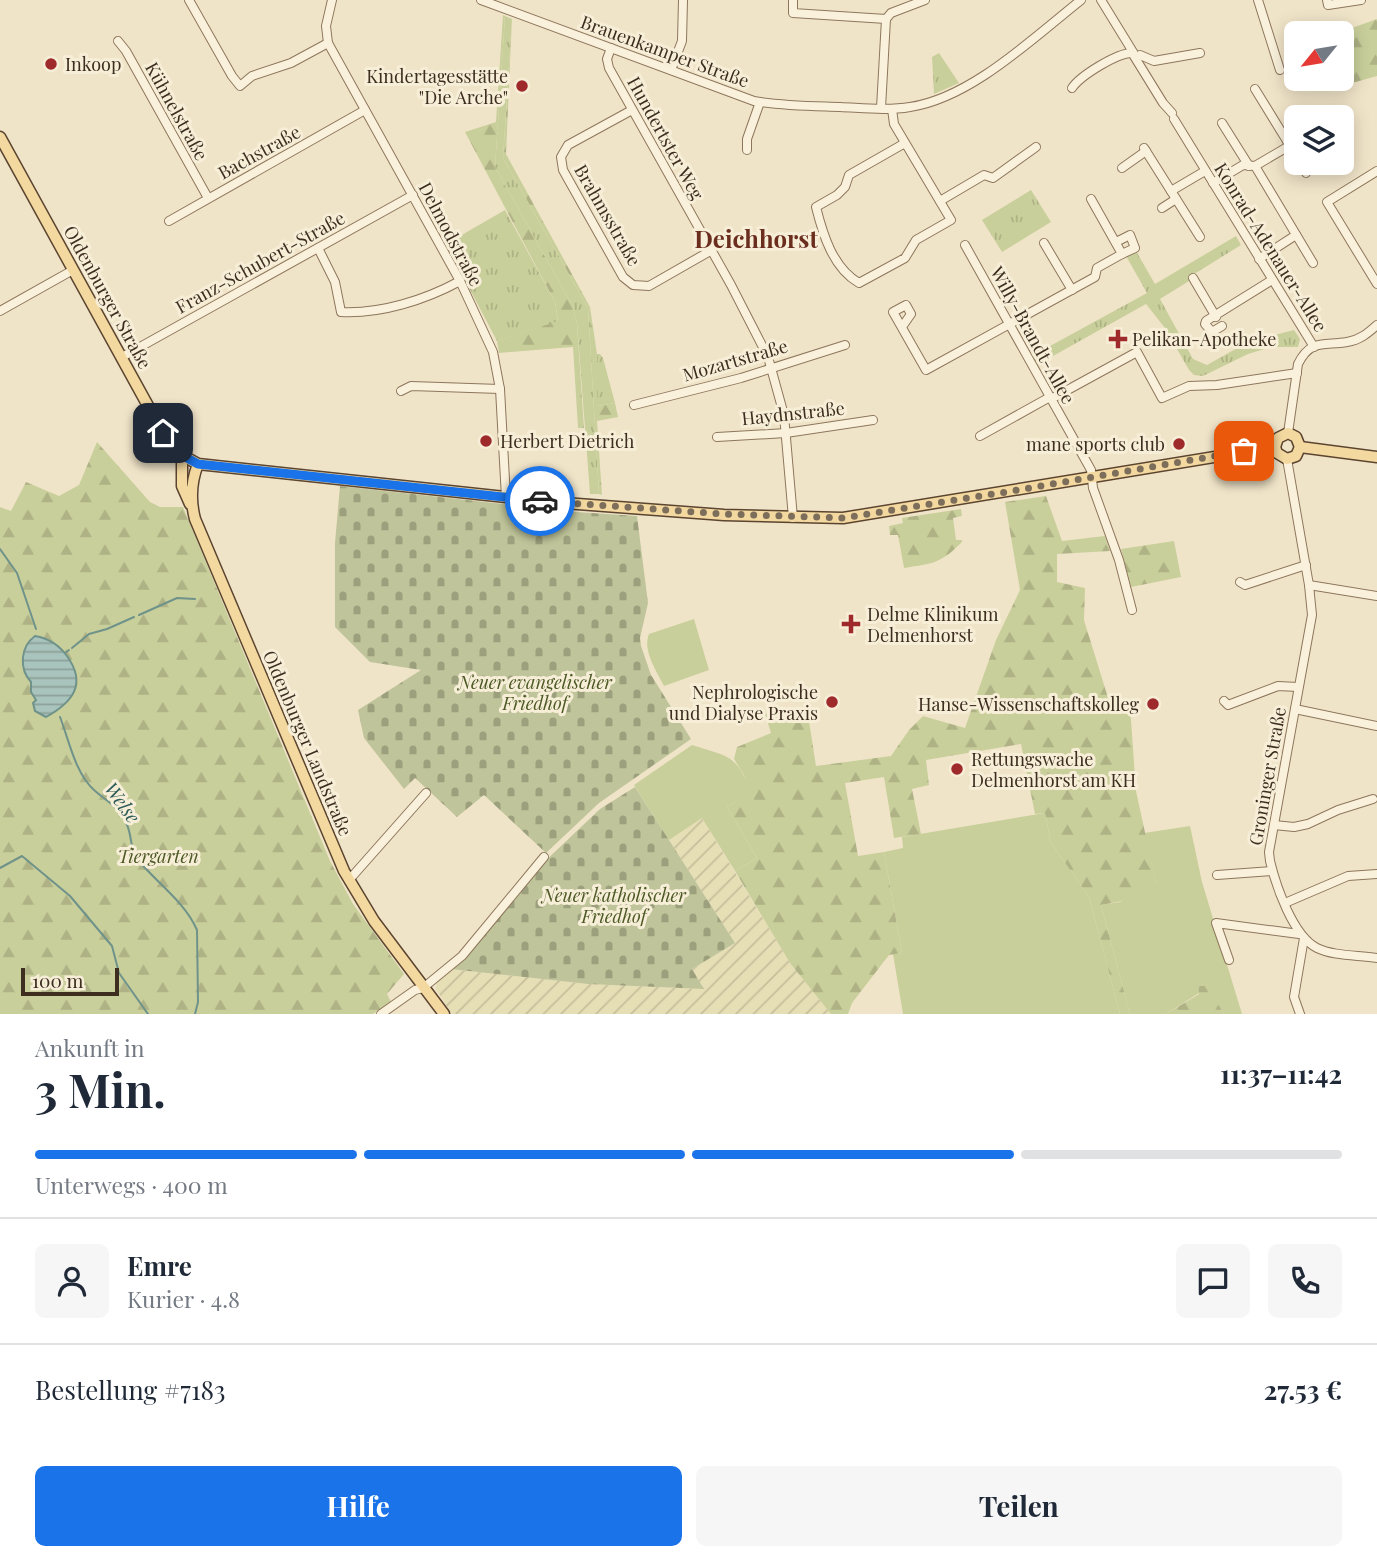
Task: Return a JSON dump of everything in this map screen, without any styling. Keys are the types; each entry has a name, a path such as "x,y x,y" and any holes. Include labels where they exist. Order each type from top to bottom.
{"main road":[{"name":"Oldenburger Straße","path":"0,137 163,433 182,456 198,464"},
{"path":"1288,433 1296,437 1300,447 1296,456 1287,459 1277,453 1275,447 1278,438 1288,433"},
{"path":"198,464 506,498 701,513 843,518 1275,447"},
{"path":"1300,447 1377,457"},
{"path":"182,456 182,486 192,507"},
{"name":"Oldenburger Landstraße","path":"198,464 193,478 192,507 326,833 349,880 374,921 444,1014"}],"street":[{"path":"189,0 240,86 252,76 291,63 328,43 326,26 332,0"},
{"name":"Brauenkamper Straße","path":"481,0 760,102 777,105 881,108 917,106 958,93 1082,0"},
{"path":"671,70 682,41 683,0"},
{"path":"793,0 793,13 886,19"},
{"path":"881,108 886,19 891,13 925,0"},
{"name":"Konrad-Adenauer-Allee","path":"1101,0 1314,347 1303,355 1298,364 1288,433"},
{"path":"1258,0 1280,70"},
{"path":"1327,0 1328,5 1361,0"},
{"name":"Kühnelstraße","path":"118,41 208,198"},
{"name":"Delmodstraße","path":"328,43 460,281 493,352 500,389 506,498"},
{"name":"Hundertster Weg","path":"611,48 607,59 609,68 712,250 757,333 772,367 784,415 793,517"},
{"path":"1072,88 1076,82 1125,53 1154,61 1200,53"},
{"path":"1255,89 1284,135"},
{"name":"Brauenkamper Straße","path":"747,150 747,139 760,102"},
{"path":"892,108 894,124 951,220 916,240 905,258 859,283 846,275 822,234 816,207 837,195 845,187 849,175 905,143"},
{"name":"Bachstraße","path":"169,221 365,110"},
{"name":"Brahmsstraße","path":"632,110 568,145 561,157 563,170 623,277 633,285 649,286 712,250"},
{"path":"1222,123 1313,263"},
{"path":"940,201 984,175 993,178 1036,147"},
{"path":"1122,168 1145,150 1200,237"},
{"path":"1213,183 1243,165 1252,166 1284,150"},
{"path":"1163,208 1174,195 1205,171"},
{"path":"1377,171 1327,202 1377,284"},
{"name":"Franz-Schubert-Straße","path":"122,357 413,195"},
{"path":"1091,199 1122,254"},
{"path":"902,327 926,370 1095,277 1097,268 1135,248 1130,234 1116,242"},
{"path":"1259,259 1296,235"},
{"path":"1044,243 1072,290"},
{"name":"Willy-Brandt-Allee","path":"965,245 1091,470 1093,488 1119,560 1132,610"},
{"path":"318,248 335,282 341,312 405,304 439,293 460,281"},
{"path":"0,311 73,270"},
{"path":"1193,278 1215,315 1223,328 1212,332 1205,324 1206,321 1215,315 1272,281"},
{"path":"1314,347 1329,342 1347,342 1364,336 1377,325"},
{"name":"Mozartstraße","path":"634,405 741,378 845,345"},
{"path":"979,436 1136,352 1162,398 1189,386 1217,386 1297,373"},
{"path":"401,391 411,386 500,389"},
{"name":"Haydnstraße","path":"717,437 786,433 873,420"},
{"name":"Groninger Straße","path":"1287,459 1312,615 1269,852 1272,871 1302,936"},
{"path":"1240,582 1245,584 1306,565"},
{"path":"1309,585 1377,596"},
{"name":"Groninger Straße","path":"1224,701 1228,705 1278,685 1298,687"},
{"path":"1295,709 1377,726"},
{"path":"349,880 426,793"},
{"path":"1274,825 1294,827 1308,824 1338,810 1373,799"},
{"path":"381,1014 415,990 423,988 462,956 544,857"},
{"name":"Groninger Straße","path":"1217,875 1272,871"},
{"path":"1285,903 1348,876 1377,874"},
{"path":"1228,960 1216,923 1302,936 1318,949 1377,958"},
{"path":"1300,1014 1294,997 1302,936"}],"shaded area":[{"path":"702,818 790,963 831,1014 452,1014 436,989 437,982 451,969 588,984 703,989 692,969 735,943 669,840"}],"green space":[{"path":"503,15 495,167 572,305 577,323 584,428 578,428 573,347 499,353 497,341 558,320 555,302 465,132 496,122"},
{"path":"505,16 512,19 503,158 588,308 599,494 590,494 577,323 572,305 495,167"},
{"path":"512,19 506,154 590,307 597,354 597,406 615,403 618,417 597,421 602,495 599,494 588,308 503,158"},
{"path":"1377,19 1377,76 1354,82 1354,27"},
{"path":"939,53 959,83 934,94 932,57"},
{"path":"1031,190 1051,222 1002,252 982,220"},
{"path":"505,210 555,302 558,321 497,341 446,244"},
{"path":"1236,236 1241,245 1160,299 1193,359 1207,365 1248,342 1294,330 1300,339 1298,347 1271,347 1248,354 1203,376 1194,375 1165,328 1146,304 1037,365 1030,353 1050,346 1147,293 1126,256 1136,251 1155,284"},
{"path":"597,354 603,358 615,403 597,406"},
{"name":"Tiergarten","path":"97,442 150,502 160,507 183,507 330,861 353,904 404,974 387,994 391,1002 373,1014 0,1014 0,507 11,511 26,482 59,496 79,485","holes":["32,637 74,667 77,680 75,689 31,692 31,682 23,665 26,648"]},
{"name":"Neuer evangelischer Friedhof","path":"340,486 576,512 637,516 648,603 640,638 641,646 651,675 691,739 599,803 546,853 484,795 457,817 415,778 404,789 364,738 358,710 421,670 370,662 335,627 335,543"},
{"path":"1046,496 1062,541 1105,536 1110,551 1057,554 1057,582 1085,588 1084,620 1109,701 1130,706 1136,791 1156,883 1138,898 1101,905 1130,1014 1120,1014 1089,897 1051,843 1045,813 1035,814 1021,744 926,760 929,785 912,789 921,834 894,838 884,777 845,783 858,856 884,852 902,953 889,955 852,1003 848,1014 831,1014 790,963 735,871 757,858 727,807 750,792 734,759 737,747 771,733 765,714 807,708 816,766 891,756 909,730 923,716 965,728 996,640 1020,590 1005,502"},
{"path":"961,509 962,516 953,518 956,540 962,542 948,555 936,561 904,568 898,535 890,535 889,526 903,523 902,518"},
{"path":"1174,541 1181,577 1131,587 1121,549"},
{"path":"694,619 709,670 664,686 649,654 649,634"},
{"path":"692,745 729,758 741,770 751,792 727,807 757,858 735,871 702,818 669,840 634,785"},
{"name":"Neuer katholischer Friedhof","path":"635,787 735,943 692,969 704,989 588,984 451,969 521,884 600,809"},
{"path":"1045,813 1051,843 1089,897 1120,1014 903,1014 893,954 902,953 884,852 903,848 902,837"},
{"path":"1190,826 1202,882 1242,1014 1224,1014 1206,986 1198,986 1199,993 1166,1014 1130,1014 1101,905 1120,902 1156,883 1144,833"},
{"path":"1198,986 1207,986 1224,1014 1166,1014 1199,994"}],"water":[{"path":"35,636 48,640 60,649 67,656 76,675 76,684 70,698 46,717 35,711 33,703 36,700 23,665 26,646"}],"waterway":[{"name":"Welse","path":"0,549 17,573 36,629"},
{"path":"139,615 177,598 195,599"},
{"path":"72,648 89,634 134,617"},
{"path":"65,653 69,650"},
{"name":"Welse","path":"60,717 73,756 87,783 124,818 135,856 185,910 197,930 198,1002 195,1014"},
{"name":"Welse","path":"0,868 22,856 70,896 112,946 119,973 148,1014"}],"way so far":[{"path":"540,501 724,514 843,518 1244,451"}],"place":[{"name":"Inkoop","path":"51,64"},
{"name":"Kindertagesstätte \"Die Arche\"","path":"522,86"},
{"name":"Pelikan-Apotheke","path":"1118,339"},
{"name":"Herbert Dietrich","path":"486,441"},
{"name":"mane sports club","path":"1179,444"},
{"name":"Delme Klinikum Delmenhorst","path":"851,624"},
{"name":"Nephrologische und Dialyse Praxis","path":"832,702"},
{"name":"Hanse-Wissenschaftskolleg","path":"1153,704"},
{"name":"Rettungswache Delmenhorst am KH","path":"957,769"}],"district":[{"name":"Deichhorst","path":"756,238"}],"route":[{"path":"163,433 178,453 198,464 540,501"}]}
